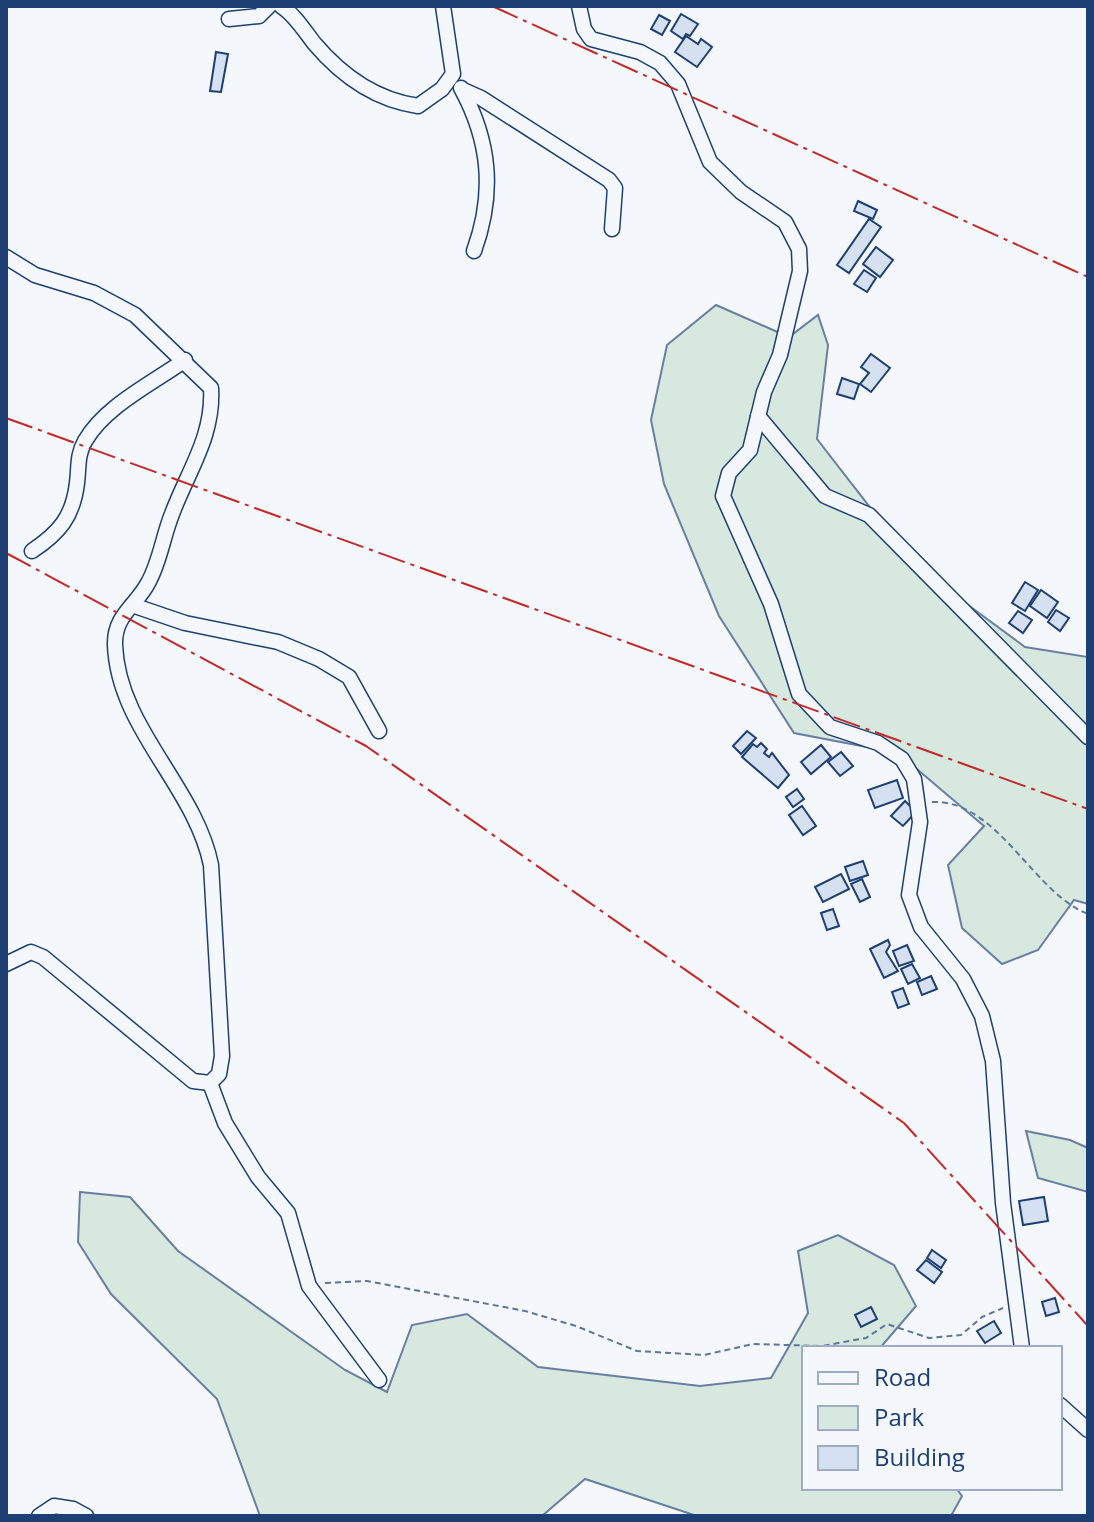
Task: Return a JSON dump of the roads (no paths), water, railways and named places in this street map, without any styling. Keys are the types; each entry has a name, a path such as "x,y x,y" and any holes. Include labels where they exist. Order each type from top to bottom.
{"street":[{"path":"229,19 259,16 269,6"},
{"path":"281,6 317,47 359,85 394,102 418,106 442,89 453,74"},
{"path":"443,6 453,74 463,90 485,145 487,195 483,227 474,251"},
{"path":"579,6 584,29 591,39 640,52 669,73 678,84 710,162 741,192 785,222 799,249 800,271 780,355 758,416 750,450 729,473 723,496 771,604 799,694 830,727 878,743 902,759 914,779 920,822 909,895 921,927 963,979 982,1016 993,1061 1003,1203 1022,1346"},
{"path":"463,90 481,98 609,180 615,188 612,229"},
{"path":"6,257 35,275 94,293 135,315 211,388 212,410 205,442 172,513 152,575 120,618 115,648 131,710 205,834 211,865 222,1056 219,1074 210,1083"},
{"path":"32,551 65,525 77,483 78,455 87,438 112,412 185,360"},
{"path":"758,416 825,496 869,515 1088,737"},
{"path":"132,605 185,623 278,642 319,659 349,677 379,731"},
{"path":"6,964 31,952 43,957 193,1081 210,1083"},
{"path":"210,1083 225,1123 258,1177 288,1213 309,1286 379,1380"},
{"path":"1062,1407 1088,1430"},
{"path":"39,1516 54,1506 73,1509 86,1516"}]}
